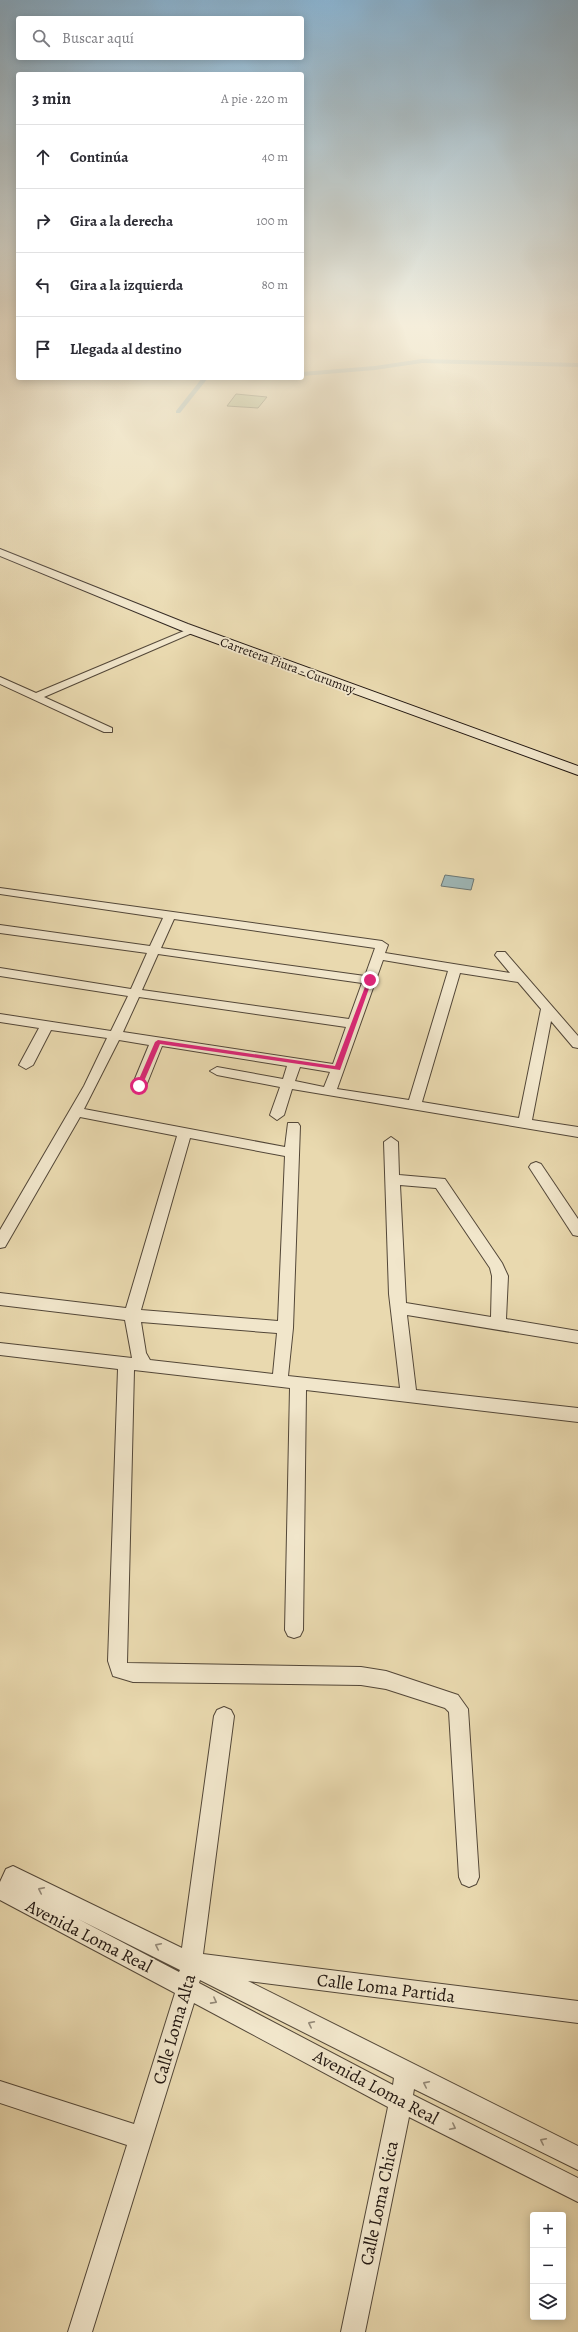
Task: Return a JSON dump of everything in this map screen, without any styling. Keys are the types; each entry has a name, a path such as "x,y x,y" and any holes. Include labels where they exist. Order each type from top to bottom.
{"main road":[{"name":"Carretera Piura - Curumuy","path":"0,552 194,630 578,771"}],"street":[{"path":"37,696 194,630"},
{"path":"0,680 108,730"},
{"path":"0,891 382,945 329,1092"},
{"path":"0,1243 76,1112 115,1035 170,915"},
{"path":"0,929 370,980"},
{"path":"501,955 548,1007 578,1044"},
{"path":"378,956 522,979"},
{"path":"414,1106 455,969"},
{"path":"0,972 354,1024"},
{"path":"525,1123 548,1007"},
{"path":"0,1018 338,1069"},
{"path":"26,1065 47,1025"},
{"path":"139,1086 158,1042"},
{"path":"226,1052 216,1073 288,1083 329,1092 578,1132"},
{"path":"277,1115 295,1062"},
{"path":"76,1112 292,1153"},
{"path":"280,1381 285,1328 293,1126"},
{"path":"146,1366 138,1355 132,1315 185,1133"},
{"path":"391,1142 397,1294 409,1395"},
{"path":"536,1167 578,1231"},
{"path":"393,1180 440,1183 497,1267 500,1276 498,1323"},
{"path":"0,1299 132,1315 285,1328"},
{"path":"399,1308 578,1337"},
{"path":"0,1349 578,1415"},
{"path":"126,1363 117,1661 120,1670 133,1673 316,1674 361,1676 386,1680 451,1701 458,1709 470,1877"},
{"path":"294,1630 298,1383"},
{"name":"Calle Loma Alta","path":"80,2332 188,1987 193,1963 224,1716"},
{"name":"Avenida Loma Real","path":"578,2158 406,2074 193,1963 14,1876 6,1892 188,1987 400,2101 578,2190"},
{"name":"Calle Loma Partida","path":"193,1963 578,2012"},
{"name":"Calle Loma Chica","path":"353,2332 406,2074"},
{"path":"0,2092 141,2138"}],"water":[{"path":"445,875 474,879 471,890 441,886"}],"route":[{"path":"139,1086 158,1042 338,1069 370,980"}]}
